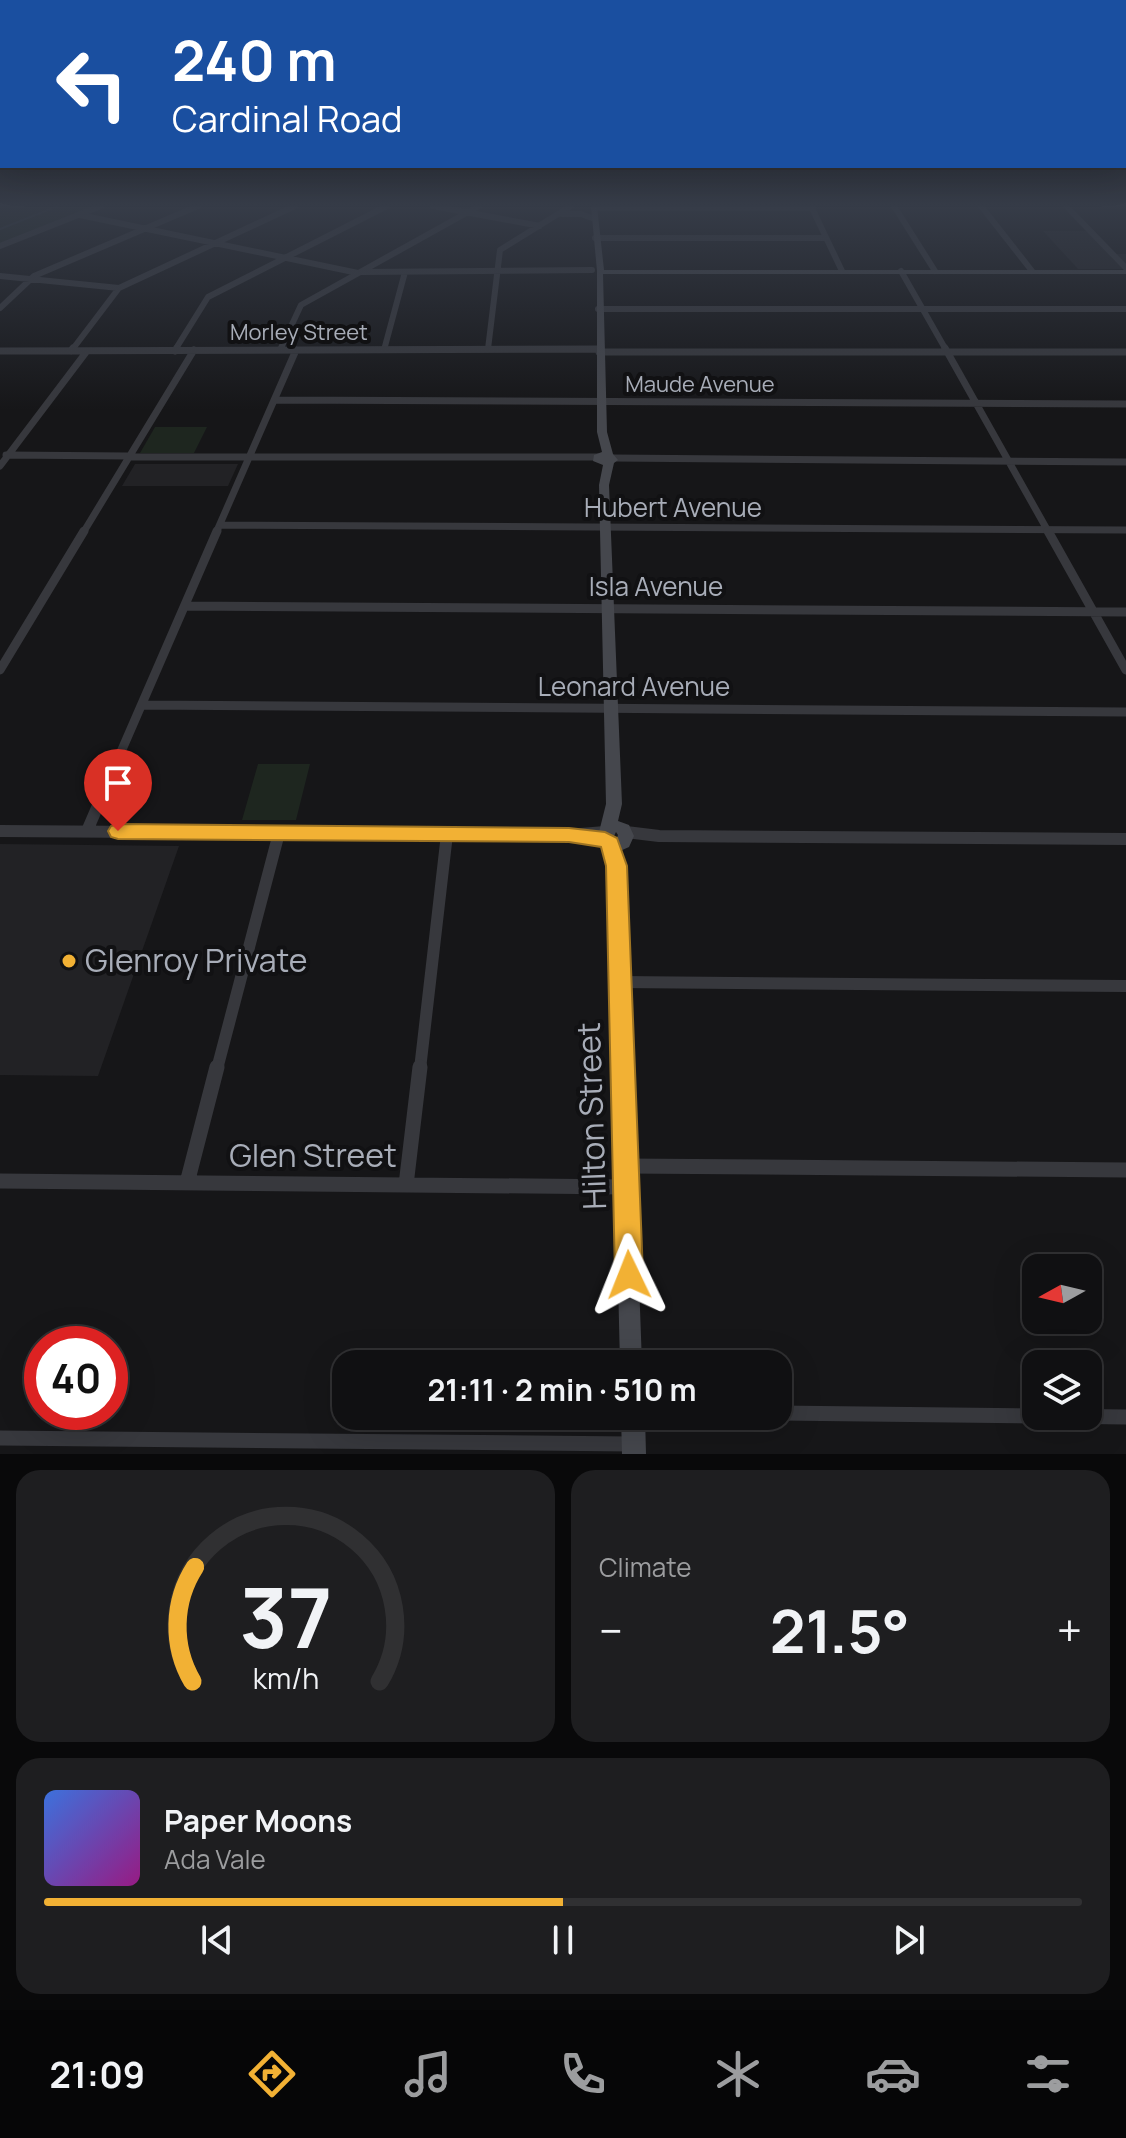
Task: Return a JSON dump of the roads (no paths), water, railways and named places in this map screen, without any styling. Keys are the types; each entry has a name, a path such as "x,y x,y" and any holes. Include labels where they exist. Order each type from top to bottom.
{"street":[{"path":"0,308 29,279 41,274"},
{"path":"71,351 119,288 149,274"},
{"path":"175,351 208,297 254,274"},
{"path":"280,350 299,306 356,274"},
{"path":"384,350 405,274"},
{"path":"488,349 497,274"},
{"path":"597,274 616,836"},
{"path":"903,274 1126,670"},
{"path":"0,276 119,288"},
{"path":"598,309 1126,309"},
{"name":"Morley Street","path":"0,351 488,349 1126,352"},
{"path":"0,670 194,350"},
{"path":"87,831 296,350"},
{"path":"0,466 4,455 87,351"},
{"name":"Maude Avenue","path":"275,400 1126,404"},
{"path":"4,455 1126,462"},
{"name":"Hubert Avenue","path":"220,525 1126,530"},
{"name":"Isla Avenue","path":"185,606 1126,612"},
{"name":"Leonard Avenue","path":"142,705 1126,712"},
{"path":"0,831 1126,839"},
{"path":"187,1183 279,833"},
{"path":"406,1185 447,834"},
{"name":"Hilton Street","path":"616,836 631,1350"},
{"path":"619,982 1126,986"},
{"path":"625,1166 1126,1170"},
{"name":"Glen Street","path":"0,1181 626,1187"},
{"path":"792,1413 1022,1416"},
{"path":"1102,1417 1126,1417"},
{"path":"0,1438 634,1449"}],"place":[{"name":"Glenroy Private","path":"69,961"}]}
